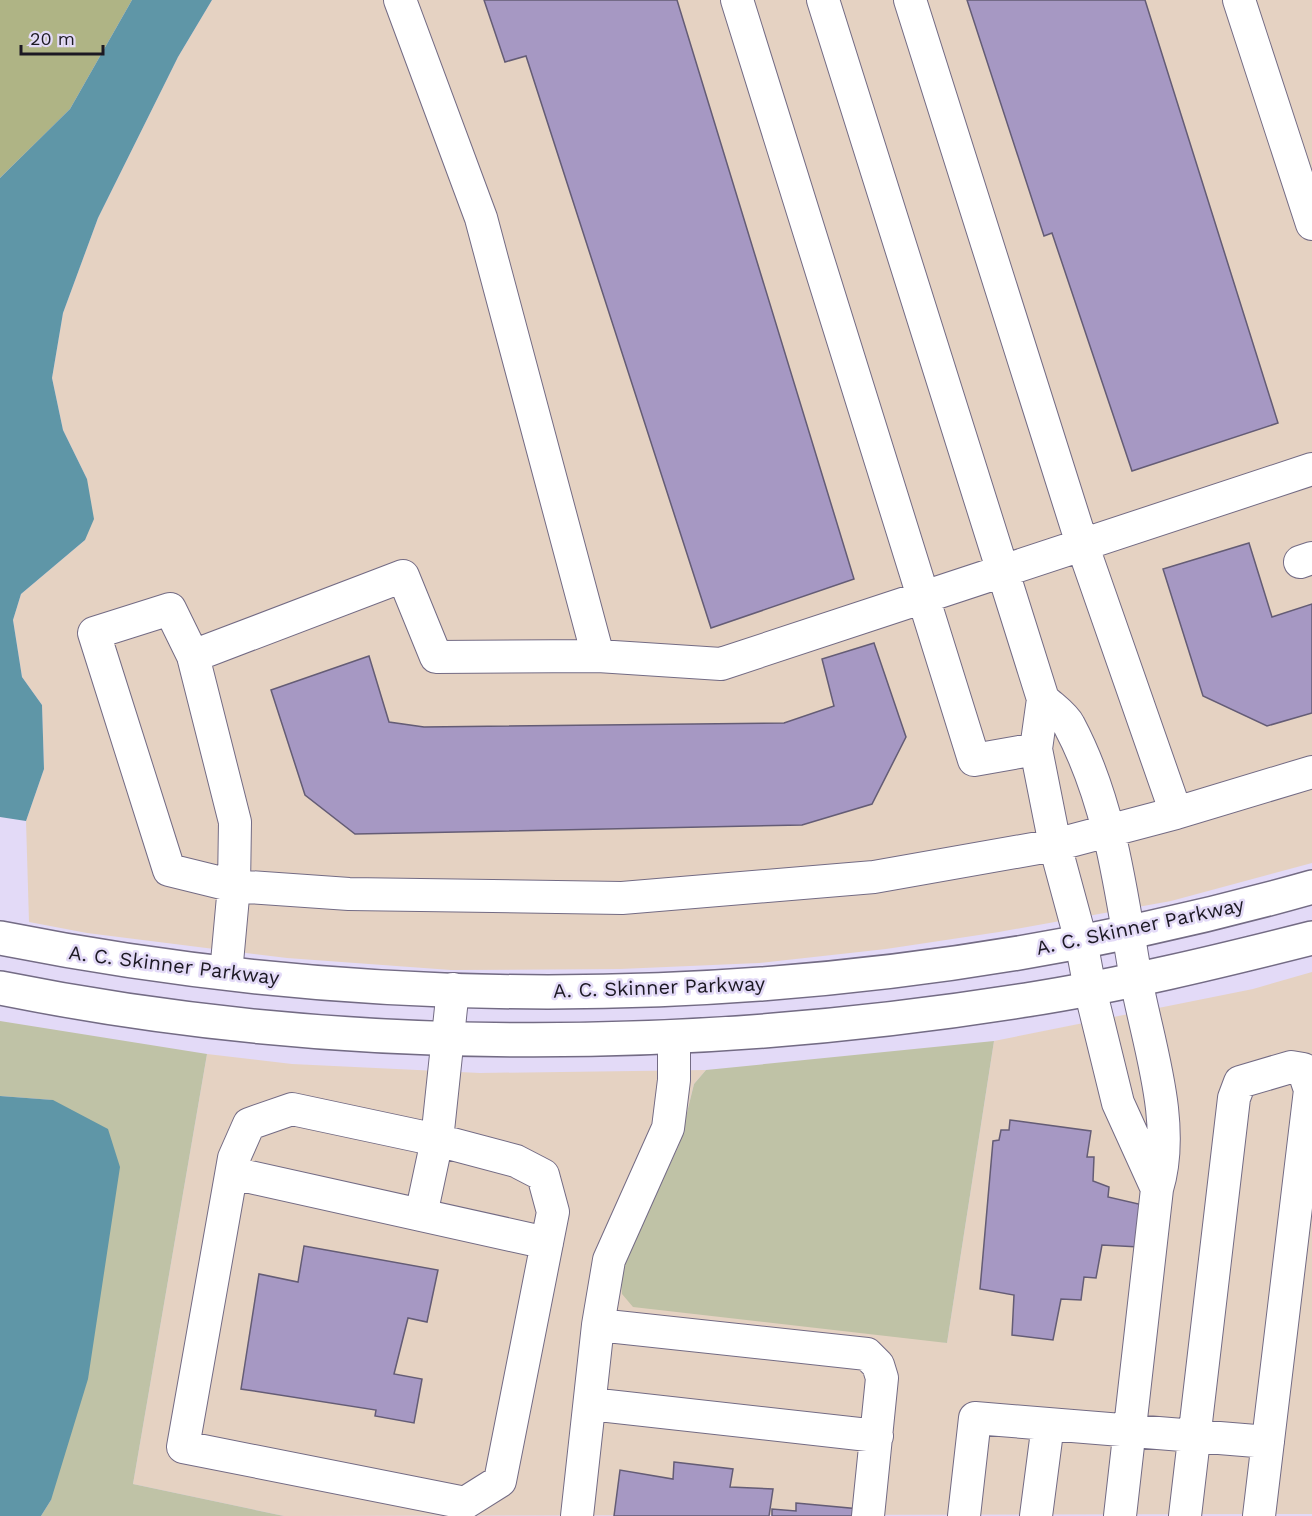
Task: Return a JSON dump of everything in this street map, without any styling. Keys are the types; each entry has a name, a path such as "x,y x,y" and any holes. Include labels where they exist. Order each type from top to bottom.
{"main road":[{"name":"A. C. Skinner Parkway","path":"0,938 79,953 226,974 358,985 572,991 773,983 871,973 1129,932 1312,887"},
{"path":"0,988 125,1010 325,1032 450,1038 626,1040 829,1027 938,1014 1136,980 1312,938"}],"lane":[{"path":"400,0 481,218 598,656"},
{"path":"737,0 974,760 1036,749"},
{"path":"823,0 1043,699 1036,749 1055,845 1081,941 1090,989 1118,1103 1157,1189"},
{"path":"910,0 1082,544 1176,813"},
{"path":"1239,0 1312,224"},
{"path":"193,656 403,576 436,657 598,656 721,664 1002,569 1312,469"},
{"path":"226,974 234,886 235,822 193,656 170,609 94,633 169,870 234,886 349,894 622,898 874,877 1055,845 1110,832 1312,772"},
{"path":"1043,699 1068,722 1090,774 1110,832 1136,980 1154,1061 1163,1124 1164,1165 1157,1189 1120,1516"},
{"path":"421,1215 437,1140 450,1038 453,989"},
{"path":"577,1516 598,1324 609,1260 668,1128 674,1080 674,1038"},
{"path":"1185,1516 1234,1098 1240,1082 1291,1066 1303,1069 1310,1090 1259,1516"},
{"path":"291,1109 437,1140 516,1161 543,1175 553,1212 500,1480 465,1503 183,1447 234,1158 249,1124 291,1109"},
{"path":"232,1173 547,1243"},
{"path":"598,1324 867,1354 878,1365 882,1378 868,1516"},
{"path":"590,1404 877,1436"},
{"path":"964,1516 975,1418 1268,1442"},
{"path":"1036,1516 1048,1424"}],"shaded area":[{"path":"212,0 1312,0 1312,863 1171,901 999,932 886,949 759,963 620,969 451,970 287,958 87,933 29,922 26,821 44,769 42,705 22,677 13,620 21,594 85,540 87,479 63,430 52,378 63,313 98,218 178,57"},
{"path":"1312,972 1312,1514 284,1516 133,1484 207,1054 292,1064 480,1073 706,1070 694,1084 679,1145 620,1272 947,1343 994,1041 1253,989"}],"green space":[{"path":"0,0 132,0 70,109 0,178"},
{"path":"0,1021 207,1054 133,1484 284,1516 41,1516 51,1500 52,1100 0,1096"},
{"path":"994,1041 947,1343 633,1307 622,1294 620,1272 679,1145 694,1084 706,1070"}],"water":[{"path":"132,0 212,0 178,57 98,218 63,313 52,378 63,430 87,479 94,519 85,540 21,594 13,620 22,677 42,705 44,769 26,821 0,817 0,178 70,109"},
{"path":"0,1096 53,1100 108,1129 120,1167 88,1379 51,1500 41,1516 0,1516"}],"building":[{"path":"484,0 677,0 854,579 711,628 526,56 505,62"},
{"path":"967,0 1145,0 1278,423 1132,471 1052,233 1044,236"},
{"path":"1249,543 1272,617 1312,604 1312,713 1267,726 1203,696 1163,569"},
{"path":"874,643 906,737 872,804 802,825 355,834 305,795 271,690 369,656 389,722 424,727 784,723 834,706 822,659"},
{"path":"1010,1120 1091,1131 1087,1157 1094,1157 1093,1181 1109,1187 1108,1197 1143,1205 1139,1247 1102,1245 1096,1278 1084,1277 1081,1300 1061,1299 1053,1340 1012,1335 1014,1295 980,1289 993,1141 999,1140 1001,1130 1009,1130"},
{"path":"304,1246 438,1270 427,1322 408,1318 394,1374 422,1379 414,1423 375,1416 376,1410 241,1389 259,1274 298,1282"},
{"path":"674,1462 733,1469 730,1487 773,1489 769,1516 614,1516 620,1470 673,1479"},
{"path":"796,1503 860,1509 860,1516 772,1516 772,1509 796,1511"}]}
